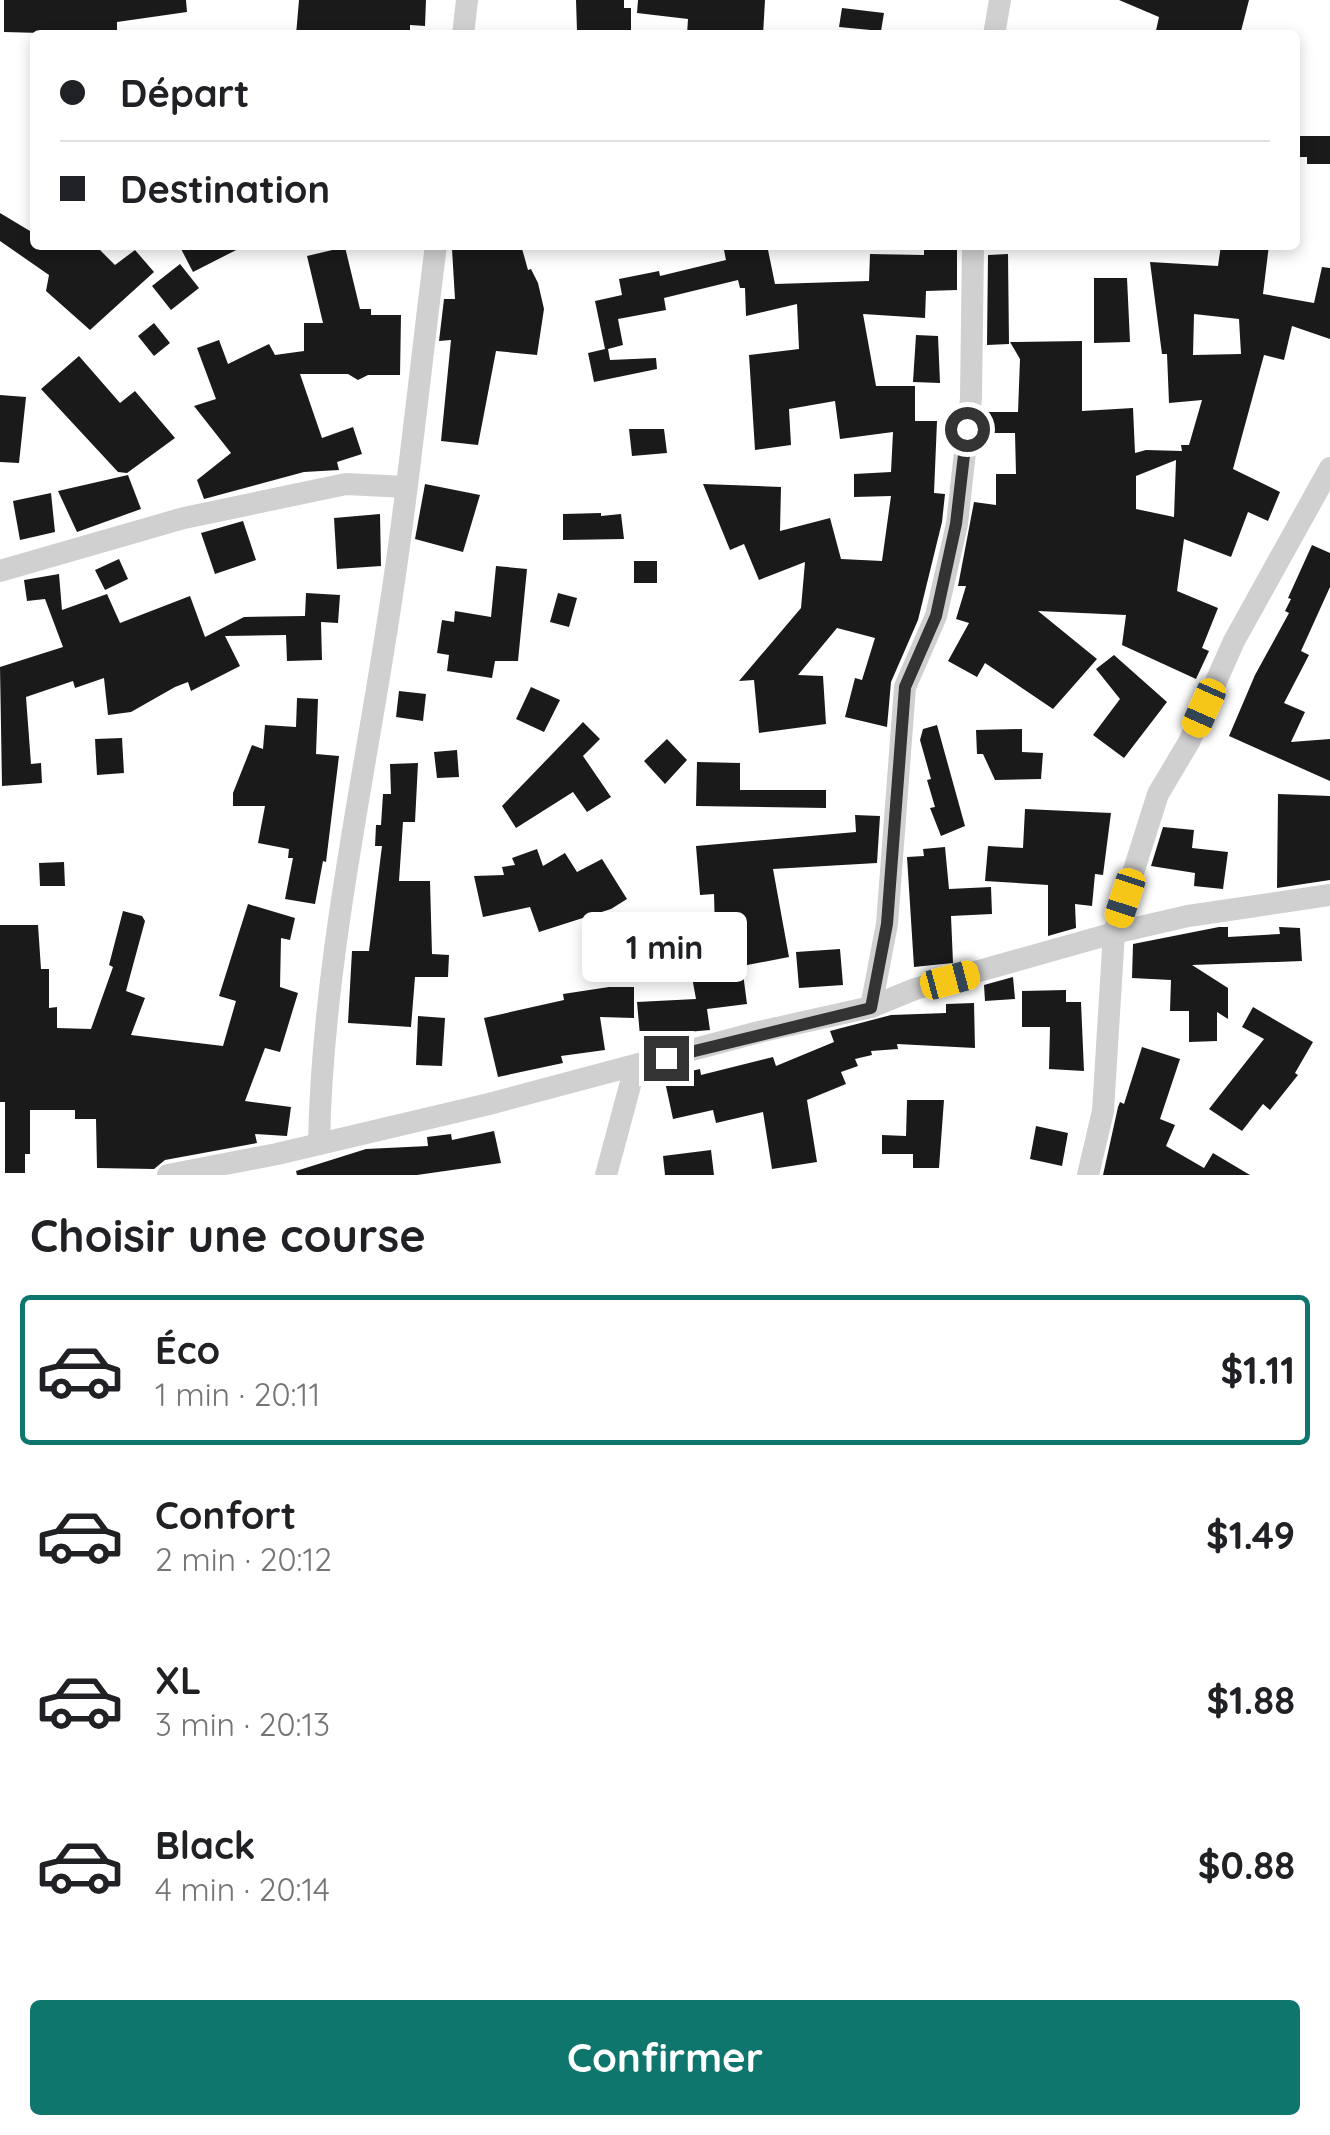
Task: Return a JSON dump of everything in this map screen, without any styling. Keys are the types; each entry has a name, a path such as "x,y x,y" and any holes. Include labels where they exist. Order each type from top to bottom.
{"street":[{"path":"464,30 467,0"},
{"path":"995,30 1000,0"},
{"path":"319,1144 320,1086 344,901 406,487 435,250"},
{"path":"871,1008 887,924 905,687 936,616 956,524 970,398 973,250"},
{"path":"1088,1175 1103,1110 1114,933 1158,794 1189,742 1234,642 1330,468"},
{"path":"0,572 202,514 346,484 406,487"},
{"path":"168,1175 319,1144 635,1067 760,1032 871,1008 915,989 1114,933 1188,916 1330,895"},
{"path":"606,1175 635,1067"}],"building":[{"path":"4,0 186,0 187,12 117,22 117,30 4,32"},
{"path":"299,0 426,0 425,26 410,25 410,30 296,30"},
{"path":"576,0 624,0 624,8 631,8 631,30 577,30"},
{"path":"638,0 765,0 763,30 687,30 688,19 637,13"},
{"path":"1119,0 1249,0 1241,30 1156,30 1159,17"},
{"path":"842,8 884,13 881,30 839,27"},
{"path":"1300,136 1330,136 1330,164 1307,164 1307,157 1300,157"},
{"path":"0,213 30,231 30,250 100,250 115,265 135,250 154,272 90,330 46,291 49,275 0,241"},
{"path":"182,250 236,250 193,272"},
{"path":"346,250 360,309 371,309 371,315 401,315 400,375 368,375 358,380 348,374 300,374 322,438 353,427 362,454 337,462 339,470 304,472 204,499 197,480 231,453 194,406 216,399 197,348 219,340 228,364 269,344 275,355 304,351 304,323 323,323 307,256"},
{"path":"452,250 522,250 528,270 538,283 544,309 537,355 496,351 478,445 441,441 451,340 439,341 444,299 455,299"},
{"path":"724,250 768,250 775,284 869,281 870,254 924,255 924,250 957,250 957,290 926,291 925,318 863,314 876,386 915,386 915,421 937,421 934,493 945,494 918,620 891,682 887,727 845,717 855,678 862,680 875,638 837,628 798,675 823,676 826,724 759,733 754,680 739,681 801,608 805,562 759,580 744,544 730,550 703,484 781,487 780,531 830,518 841,559 882,561 891,496 854,497 854,474 891,472 893,432 840,439 835,401 789,409 791,445 755,450 749,355 799,349 797,304 746,316 745,288 740,288 738,280 664,298 666,310 618,319 623,345 608,349 610,360 656,358 657,369 594,382 588,353 605,349 595,301 622,295 619,279 659,271 660,276 726,260"},
{"path":"1220,250 1268,250 1263,294 1314,303 1322,267 1330,268 1330,339 1292,326 1284,360 1264,355 1233,469 1280,492 1268,521 1248,512 1231,557 1184,539 1177,591 1218,608 1202,648 1209,651 1196,679 1122,645 1126,615 1038,611 1097,659 1053,709 985,663 977,677 948,661 969,623 956,619 966,586 958,586 974,502 996,505 996,474 1016,474 1015,433 982,433 985,412 1018,412 1020,359 1010,342 1082,341 1082,411 1133,408 1135,453 1182,451 1181,445 1189,445 1202,400 1169,403 1167,354 1162,354 1150,262 1218,266","holes":["1194,314 1239,319 1241,354 1193,355","1176,460 1174,517 1136,509 1136,476"]},
{"path":"1008,254 1009,344 987,345 988,255"},
{"path":"180,264 199,288 171,310 152,286"},
{"path":"1094,278 1127,278 1130,342 1094,343"},
{"path":"154,323 170,343 154,356 138,336"},
{"path":"916,335 938,336 940,383 913,382"},
{"path":"79,356 120,403 135,391 175,438 127,473 118,472 41,389"},
{"path":"0,395 26,397 19,463 0,462"},
{"path":"629,429 664,429 667,453 632,456"},
{"path":"128,475 141,509 77,532 58,491"},
{"path":"425,484 480,495 463,552 415,539"},
{"path":"51,493 55,532 20,540 13,501"},
{"path":"380,514 381,566 337,569 334,518"},
{"path":"563,514 621,514 624,539 563,540"},
{"path":"243,521 256,560 215,574 201,533"},
{"path":"1312,545 1330,553 1330,587 1301,651 1309,655 1284,703 1305,712 1291,742 1330,739 1330,781 1229,736 1255,675 1289,613 1285,611 1291,599 1288,598"},
{"path":"119,559 128,579 105,590 95,570"},
{"path":"634,561 657,561 657,583 634,583"},
{"path":"496,566 527,569 518,661 495,661 492,678 447,671 449,655 437,653 442,620 454,622 455,611 491,617"},
{"path":"59,574 62,610 107,594 120,623 190,596 205,637 244,617 305,616 306,593 340,595 338,623 321,622 322,660 287,661 286,635 225,636 240,666 191,691 188,682 175,687 131,712 108,715 104,678 75,688 73,681 26,697 31,764 41,763 42,783 2,786 0,667 63,647 45,599 27,601 24,580"},
{"path":"558,593 577,598 569,627 550,622"},
{"path":"1114,655 1167,702 1124,758 1093,735 1120,699 1096,669"},
{"path":"531,687 560,700 544,732 516,719"},
{"path":"399,691 426,694 423,721 396,717"},
{"path":"297,698 318,699 316,754 339,756 326,862 323,861 315,904 285,899 293,858 288,858 289,849 258,843 265,806 233,806 233,793 252,745 263,749 265,725 296,727"},
{"path":"583,722 600,739 583,756 611,797 587,812 573,792 516,828 502,806"},
{"path":"937,725 965,826 941,836 930,808 935,807 927,780 931,779 920,740 923,729"},
{"path":"1022,729 1022,752 1043,753 1041,779 995,780 983,754 977,754 976,730"},
{"path":"122,738 124,773 97,775 95,739"},
{"path":"667,739 687,760 665,784 644,761"},
{"path":"457,750 459,777 437,778 434,752"},
{"path":"697,762 740,763 740,790 826,790 826,808 696,806"},
{"path":"418,763 415,822 403,822 399,881 430,881 432,954 449,955 448,977 415,977 411,1027 348,1023 352,951 369,951 382,846 375,846 376,825 381,825 383,794 391,794 390,764"},
{"path":"1278,794 1330,796 1330,880 1277,888"},
{"path":"1025,809 1111,813 1103,875 1095,874 1092,906 1075,904 1076,928 1048,936 1048,885 985,881 988,846 1023,848"},
{"path":"855,815 880,816 877,863 773,869 789,957 742,966 747,1004 707,1009 710,1030 640,1036 637,1002 696,999 688,955 712,950 708,933 715,931 714,894 700,895 696,846 856,832"},
{"path":"1163,827 1194,830 1192,848 1228,852 1223,889 1194,886 1195,873 1151,866"},
{"path":"945,847 949,889 991,887 992,914 951,916 953,963 914,967 907,857 924,856 923,849"},
{"path":"537,849 543,866 565,853 577,872 602,859 627,899 611,909 539,932 530,907 483,917 474,876 504,875 502,867 515,865 512,858"},
{"path":"64,862 65,886 40,886 39,863"},
{"path":"248,904 295,918 290,940 281,938 280,987 298,993 280,1052 265,1048 245,1101 291,1107 287,1136 255,1134 257,1143 165,1160 154,1169 97,1168 96,1119 75,1119 75,1110 30,1110 30,1154 25,1154 25,1173 5,1173 5,1102 0,1102 0,925 38,925 41,969 49,969 49,1008 57,1007 57,1028 91,1029 113,967 109,965 123,911 142,916 145,921 126,991 145,998 131,1035 223,1046 236,1001 219,996"},
{"path":"1228,927 1228,937 1280,934 1279,927 1300,928 1302,961 1192,965 1228,988 1228,1019 1217,1012 1217,1041 1189,1042 1189,1011 1170,1011 1171,980 1132,978 1133,944"},
{"path":"840,949 843,985 799,988 796,952"},
{"path":"1013,977 1015,999 985,1001 984,985"},
{"path":"634,987 634,1018 600,1017 605,1050 561,1056 563,1063 498,1077 484,1018 564,1000 563,994"},
{"path":"1066,990 1066,1002 1081,1002 1084,1071 1049,1069 1050,1027 1022,1027 1022,991"},
{"path":"974,1003 975,1048 897,1044 898,1049 871,1051 872,1055 855,1059 858,1066 841,1072 846,1084 807,1100 817,1162 772,1169 763,1112 716,1123 713,1110 673,1119 664,1077 700,1069 701,1075 773,1057 776,1066 834,1042 830,1031 891,1015 946,1013 946,1004"},
{"path":"1253,1007 1313,1042 1295,1073 1298,1075 1270,1110 1263,1104 1242,1131 1209,1109 1264,1039 1242,1027"},
{"path":"418,1016 445,1018 442,1066 416,1065"},
{"path":"1142,1047 1180,1059 1160,1119 1175,1125 1166,1146 1204,1168 1213,1153 1250,1175 1103,1175 1118,1107 1120,1102 1124,1104"},
{"path":"907,1100 944,1100 939,1168 913,1168 913,1154 882,1154 882,1135 906,1136"},
{"path":"1036,1126 1068,1133 1062,1166 1030,1159"},
{"path":"494,1131 501,1163 417,1175 297,1175 296,1171 366,1149 428,1146 427,1137 451,1134 452,1140"},
{"path":"711,1150 714,1175 665,1175 663,1156"}],"route":[{"path":"666,1058 871,1008 887,924 905,687 936,616 956,524 967,429"}]}
